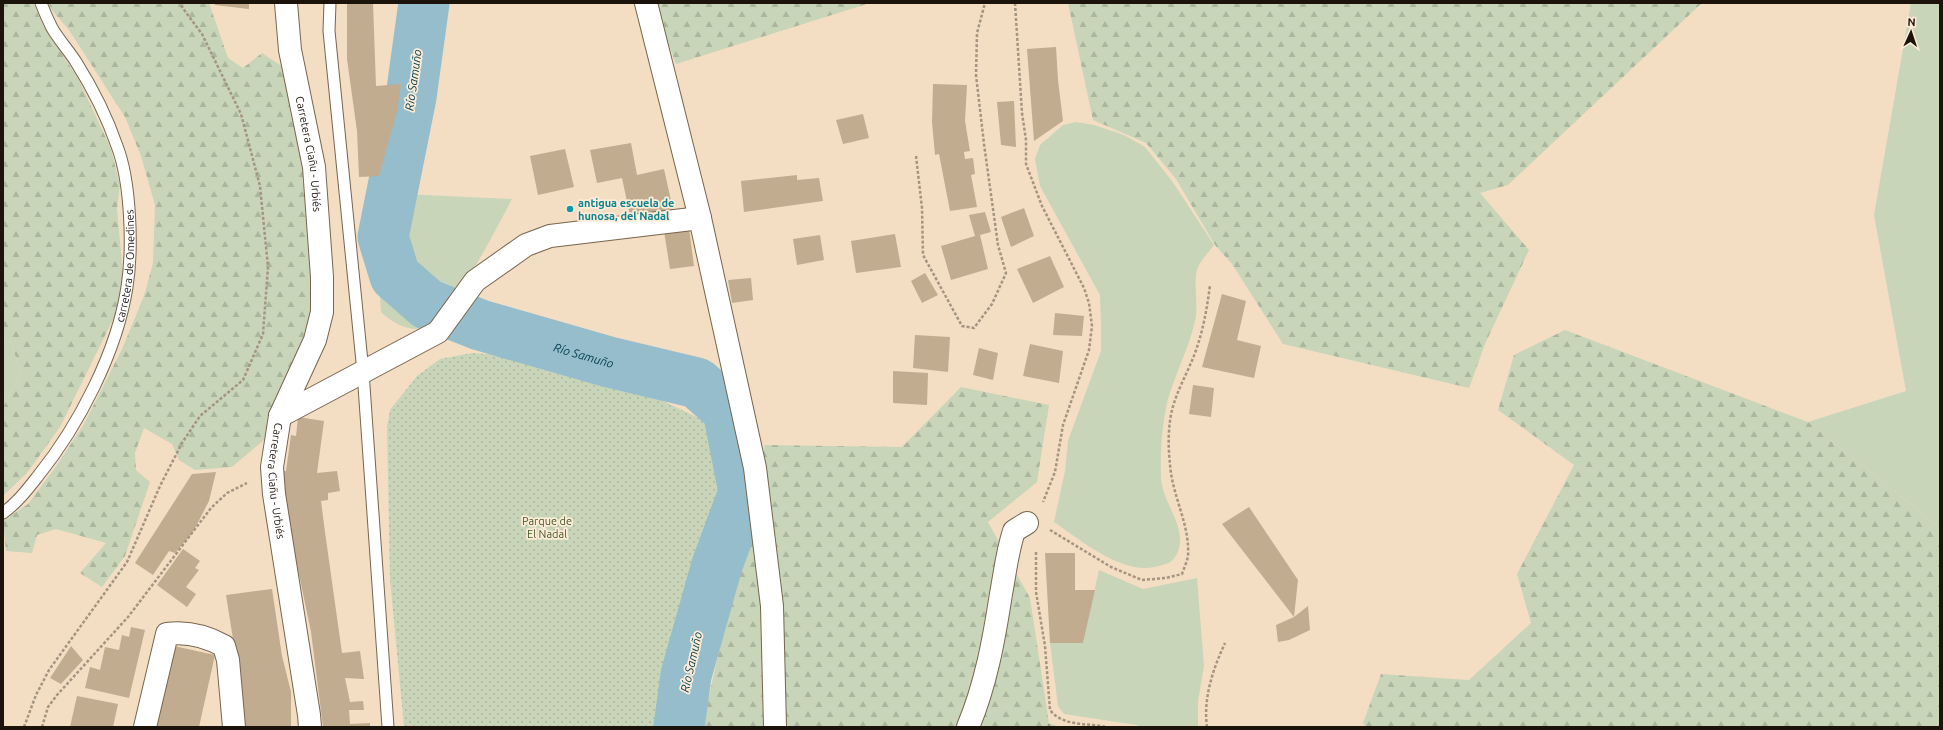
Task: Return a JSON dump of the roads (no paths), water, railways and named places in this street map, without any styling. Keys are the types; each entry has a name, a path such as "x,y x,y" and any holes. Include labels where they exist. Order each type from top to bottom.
{"street":[{"name":"Carretera Ciañu - Urbiés","path":"286,3 290,50 314,167 322,277 322,312 315,340 280,416 272,466 274,494 310,727"},
{"path":"646,3 700,218 756,468 772,606 775,727"},
{"path":"280,416 438,332 475,281 526,245 550,236 700,218"},
{"path":"968,727 979,703 992,651 1007,553 1014,531 1027,523"},
{"path":"145,727 167,634 180,632 195,634 224,646 228,660 234,727"}],"lane":[{"name":"carretera de Omedines","path":"3,513 16,503 58,452 82,413 114,339 127,286 130,237 129,198 118,148 99,101 76,63 52,28 41,3"},
{"path":"330,3 330,39 363,372 388,727"}],"waterway":[{"name":"Río Samuño","path":"424,3 411,97 383,237 395,276 427,304 480,325 609,362 697,383 728,410 744,492 717,565 686,675 679,727"}],"place":[{"name":"antigua escuela de hunosa, del Nadal","path":"570,209"}],"park label":[{"name":"Parque de El Nadal","path":"547,527"}]}
